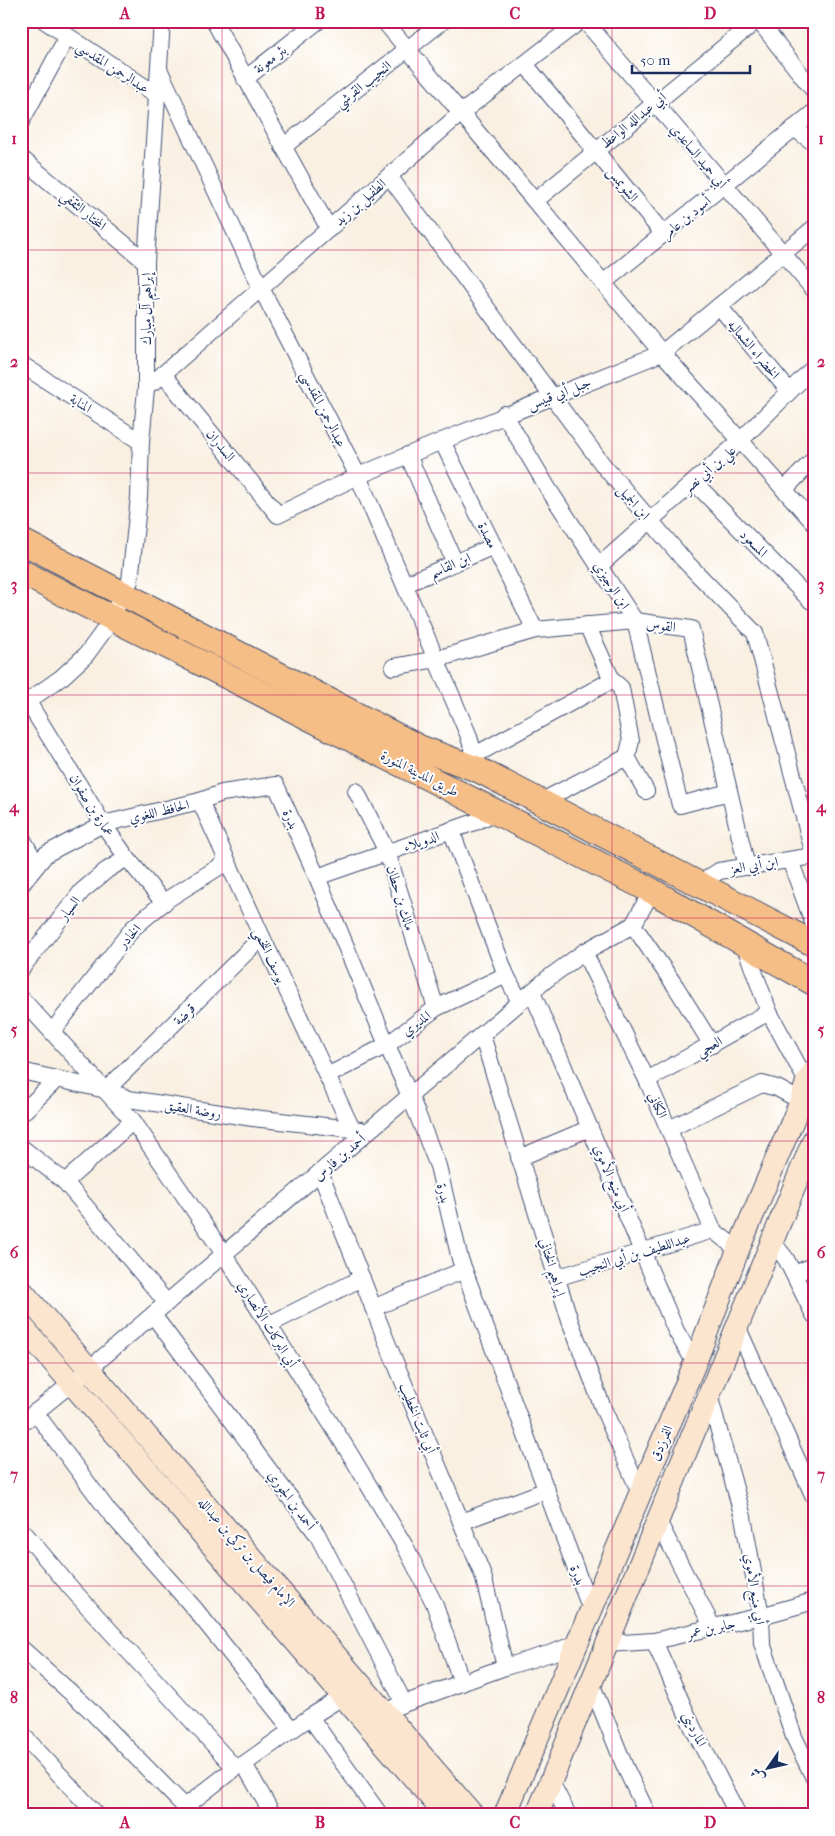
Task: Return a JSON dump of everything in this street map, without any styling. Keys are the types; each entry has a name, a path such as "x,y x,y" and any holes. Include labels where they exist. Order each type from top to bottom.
{"main road":[{"name":"طريق المدينة المنورة","path":"21,541 420,748 477,763 540,802 814,944"},
{"name":"طريق المدينة المنورة","path":"21,572 389,756 652,891 814,984"},
{"name":"الفرزدق","path":"505,1815 695,1363 738,1250 808,1085"},
{"name":"الفرزدق","path":"537,1815 813,1142"},
{"name":"الإمام فيصل بن تركي بن عبدالله","path":"21,1290 89,1369 394,1707 473,1815"},
{"name":"الإمام فيصل بن تركي بن عبدالله","path":"21,1325 446,1815"}],"street":[{"name":"عبدالرحمن المقدسي","path":"45,21 157,95"},
{"name":"إبراهيم آل مبارك","path":"25,704 62,677 86,655 111,618 130,581 139,497 141,442 146,389 146,262 162,21"},
{"name":"بئر معونة","path":"245,79 318,21"},
{"path":"384,21 662,353 814,523"},
{"name":"النجيب القرشي","path":"283,147 443,21"},
{"name":"الطفيل بن زيد","path":"146,389 461,113 580,21"},
{"name":"أبي حميد الساعدي","path":"585,21 814,290"},
{"path":"757,21 814,90"},
{"name":"أبي عبدالله الواعظ","path":"535,201 757,21"},
{"path":"217,23 245,79 329,229"},
{"path":"21,122 66,36"},
{"name":"الشويمس","path":"525,64 597,150 664,235"},
{"name":"عبدالرحمن المقدسي","path":"159,70 261,288 358,476 406,584 468,734 477,763"},
{"name":"أسود بن عامر","path":"603,283 814,112"},
{"path":"794,128 814,143"},
{"name":"المختار الثقفي","path":"21,158 146,262"},
{"name":"ابن الجميل","path":"389,176 603,465 684,560 755,633 814,856"},
{"name":"جبل أبي قبيس","path":"278,515 358,476 442,440 662,353 814,228"},
{"name":"الخضراء الشماليه","path":"718,306 789,392"},
{"name":"المنابة","path":"21,364 141,442"},
{"name":"علي بن أبي نصر","path":"599,566 740,441 814,367"},
{"name":"السدران","path":"163,374 278,515"},
{"name":"ابن الوجيزي","path":"504,414 549,490 635,621 680,804 729,792"},
{"name":"مصدة","path":"442,440 535,630"},
{"path":"408,455 455,563"},
{"path":"784,490 814,459"},
{"name":"المسعود","path":"694,482 811,601 814,598"},
{"name":"ابن القاسم","path":"406,584 494,546"},
{"name":"القوس","path":"393,667 437,659 535,630 635,621 691,629 746,867"},
{"path":"587,625 612,680 621,688 631,741 628,757 646,791"},
{"path":"477,763 612,680"},
{"name":"عمارة بن صفوان","path":"25,704 103,824 127,858 164,902"},
{"path":"540,802 628,757"},
{"name":"بدرة","path":"200,801 222,793 276,785 317,877 438,1166 464,1270 591,1610"},
{"name":"مالك بن حطان","path":"356,791 387,852 436,1008"},
{"name":"الحافظ اللغوي","path":"21,885 46,854 103,824 200,801"},
{"name":"يوسف اللخمي","path":"200,801 352,1129"},
{"name":"الدويلاء","path":"317,877 451,830 496,812"},
{"name":"أبي منيع الأموي","path":"451,830 506,975 526,997 590,1128 676,1331 695,1363"},
{"path":"21,836 38,865"},
{"name":"ابن أبي العز","path":"699,884 718,871 814,856"},
{"name":"السيار","path":"21,970 82,891 107,870 127,858"},
{"path":"790,860 814,924"},
{"name":"الخادر","path":"52,1032 133,928 164,902 228,862"},
{"path":"652,891 633,925 676,986 712,1044"},
{"name":"أحمد بن فارس","path":"21,1424 153,1315 526,997 584,952 633,925"},
{"name":"قرضة","path":"106,1090 262,937"},
{"path":"669,1129 762,1084 777,1088 808,1085 769,1012 744,944"},
{"name":"الكناني","path":"584,952 647,1080 712,1230 738,1250"},
{"name":"المديري","path":"327,1076 387,1045 436,1008 506,975"},
{"name":"أبي البركات الأنصاري","path":"21,998 132,1121 224,1254 350,1454 406,1548 434,1604 462,1683"},
{"name":"العجي","path":"647,1080 769,1012"},
{"name":"إبراهيم الختاني","path":"482,1035 570,1322 600,1400 640,1493"},
{"name":"روضة العقيق","path":"21,1071 106,1090 129,1099 253,1118 369,1131"},
{"path":"21,1114 58,1078"},
{"path":"65,1182 132,1121"},
{"path":"520,1158 590,1128"},
{"path":"21,1147 65,1182 167,1303"},
{"name":"أبي ثابت الخطيب","path":"320,1172 373,1308 483,1575 505,1667"},
{"name":"عبداللطيف بن أبي النجيب","path":"556,1278 712,1230"},
{"path":"772,1242 786,1259 814,1316"},
{"path":"794,1274 814,1265"},
{"path":"373,1308 464,1270"},
{"path":"268,1324 362,1278"},
{"name":"أحمد بن الجوري","path":"153,1315 317,1534 394,1707"},
{"path":"737,1326 814,1497"},
{"name":"أبي منيع الأموي","path":"709,1396 743,1517 761,1616 762,1643 794,1737 814,1778"},
{"path":"35,1412 108,1512 194,1608 292,1730"},
{"path":"461,1522 547,1490"},
{"path":"658,1521 713,1628"},
{"path":"21,1529 70,1587 240,1766 273,1815"},
{"name":"جابر بن عمر","path":"607,1644 654,1642 814,1601"},
{"path":"394,1707 505,1667 555,1652 577,1642"},
{"name":"المارديني","path":"654,1642 693,1728 738,1815"},
{"path":"21,1648 88,1708 187,1811 240,1766 310,1717 344,1696"},
{"path":"591,1683 625,1768 648,1815"},
{"path":"310,1717 380,1815"},
{"path":"21,1733 97,1815"},
{"path":"551,1782 568,1815"}]}
